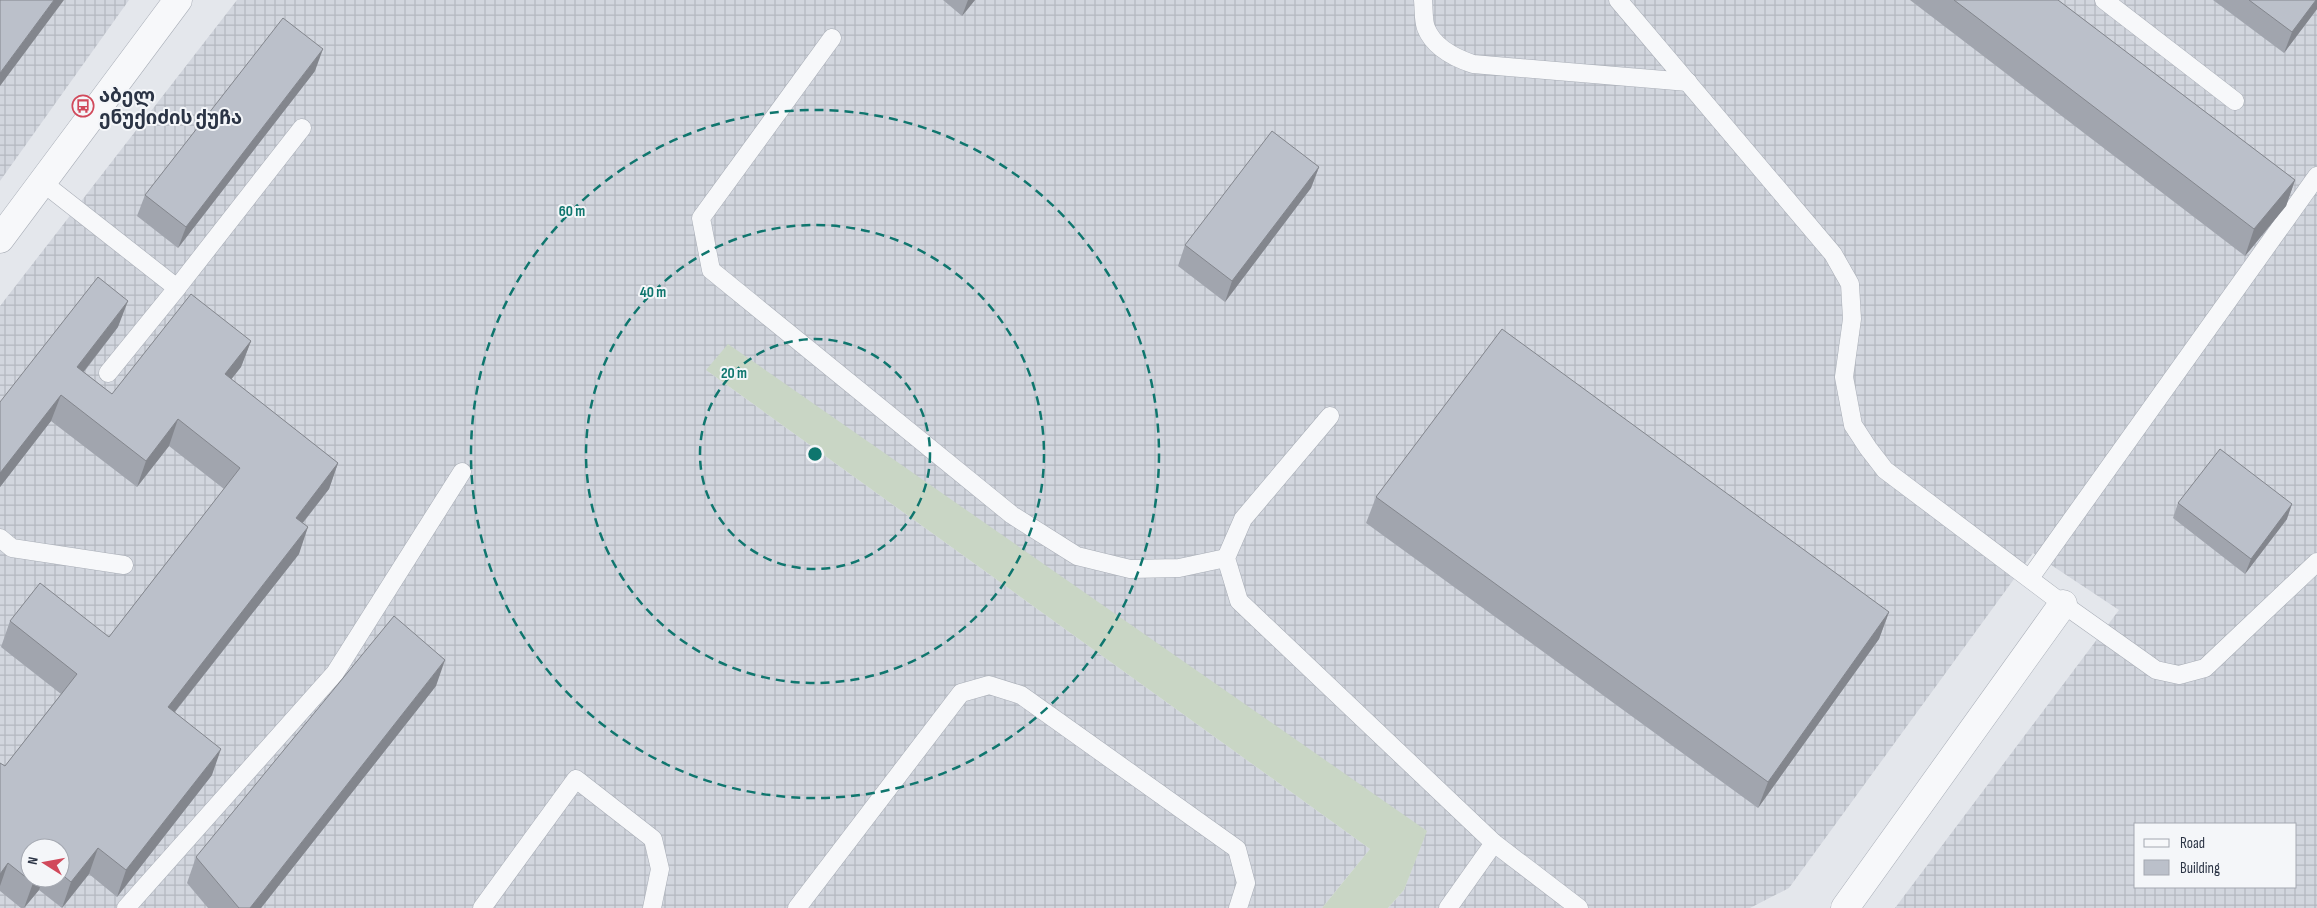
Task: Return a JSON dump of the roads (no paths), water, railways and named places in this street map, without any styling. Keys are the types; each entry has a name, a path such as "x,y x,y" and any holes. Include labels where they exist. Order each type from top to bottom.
{"street":[{"path":"0,239 178,0"},
{"path":"1846,908 2063,604"}],"lane":[{"path":"1423,0 1426,28 1440,47 1454,58 1473,64 1688,82"},
{"path":"1618,0 1833,254 1850,284 1852,319 1844,377 1853,424 1885,470 2063,604 2156,670 2179,675 2205,668 2317,562"},
{"path":"2104,0 2234,101"},
{"path":"832,38 700,218 711,270 1012,515 1077,556 1130,569 1179,568 1226,558"},
{"path":"108,373 302,128"},
{"path":"2030,578 2317,176"},
{"path":"42,182 177,288"},
{"path":"1330,416 1243,519 1226,558 1238,601 1494,843 1579,908"},
{"path":"126,908 335,673 462,472"},
{"path":"0,538 12,548 124,565"},
{"path":"797,908 960,692 989,685 1021,695 1237,849 1246,883 1238,908"},
{"path":"482,908 576,779 653,839 660,869 652,908"},
{"path":"1448,908 1494,843"}],"place":[{"name":"აბელ ენუქიძის ქუჩა","path":"83,106"}]}
